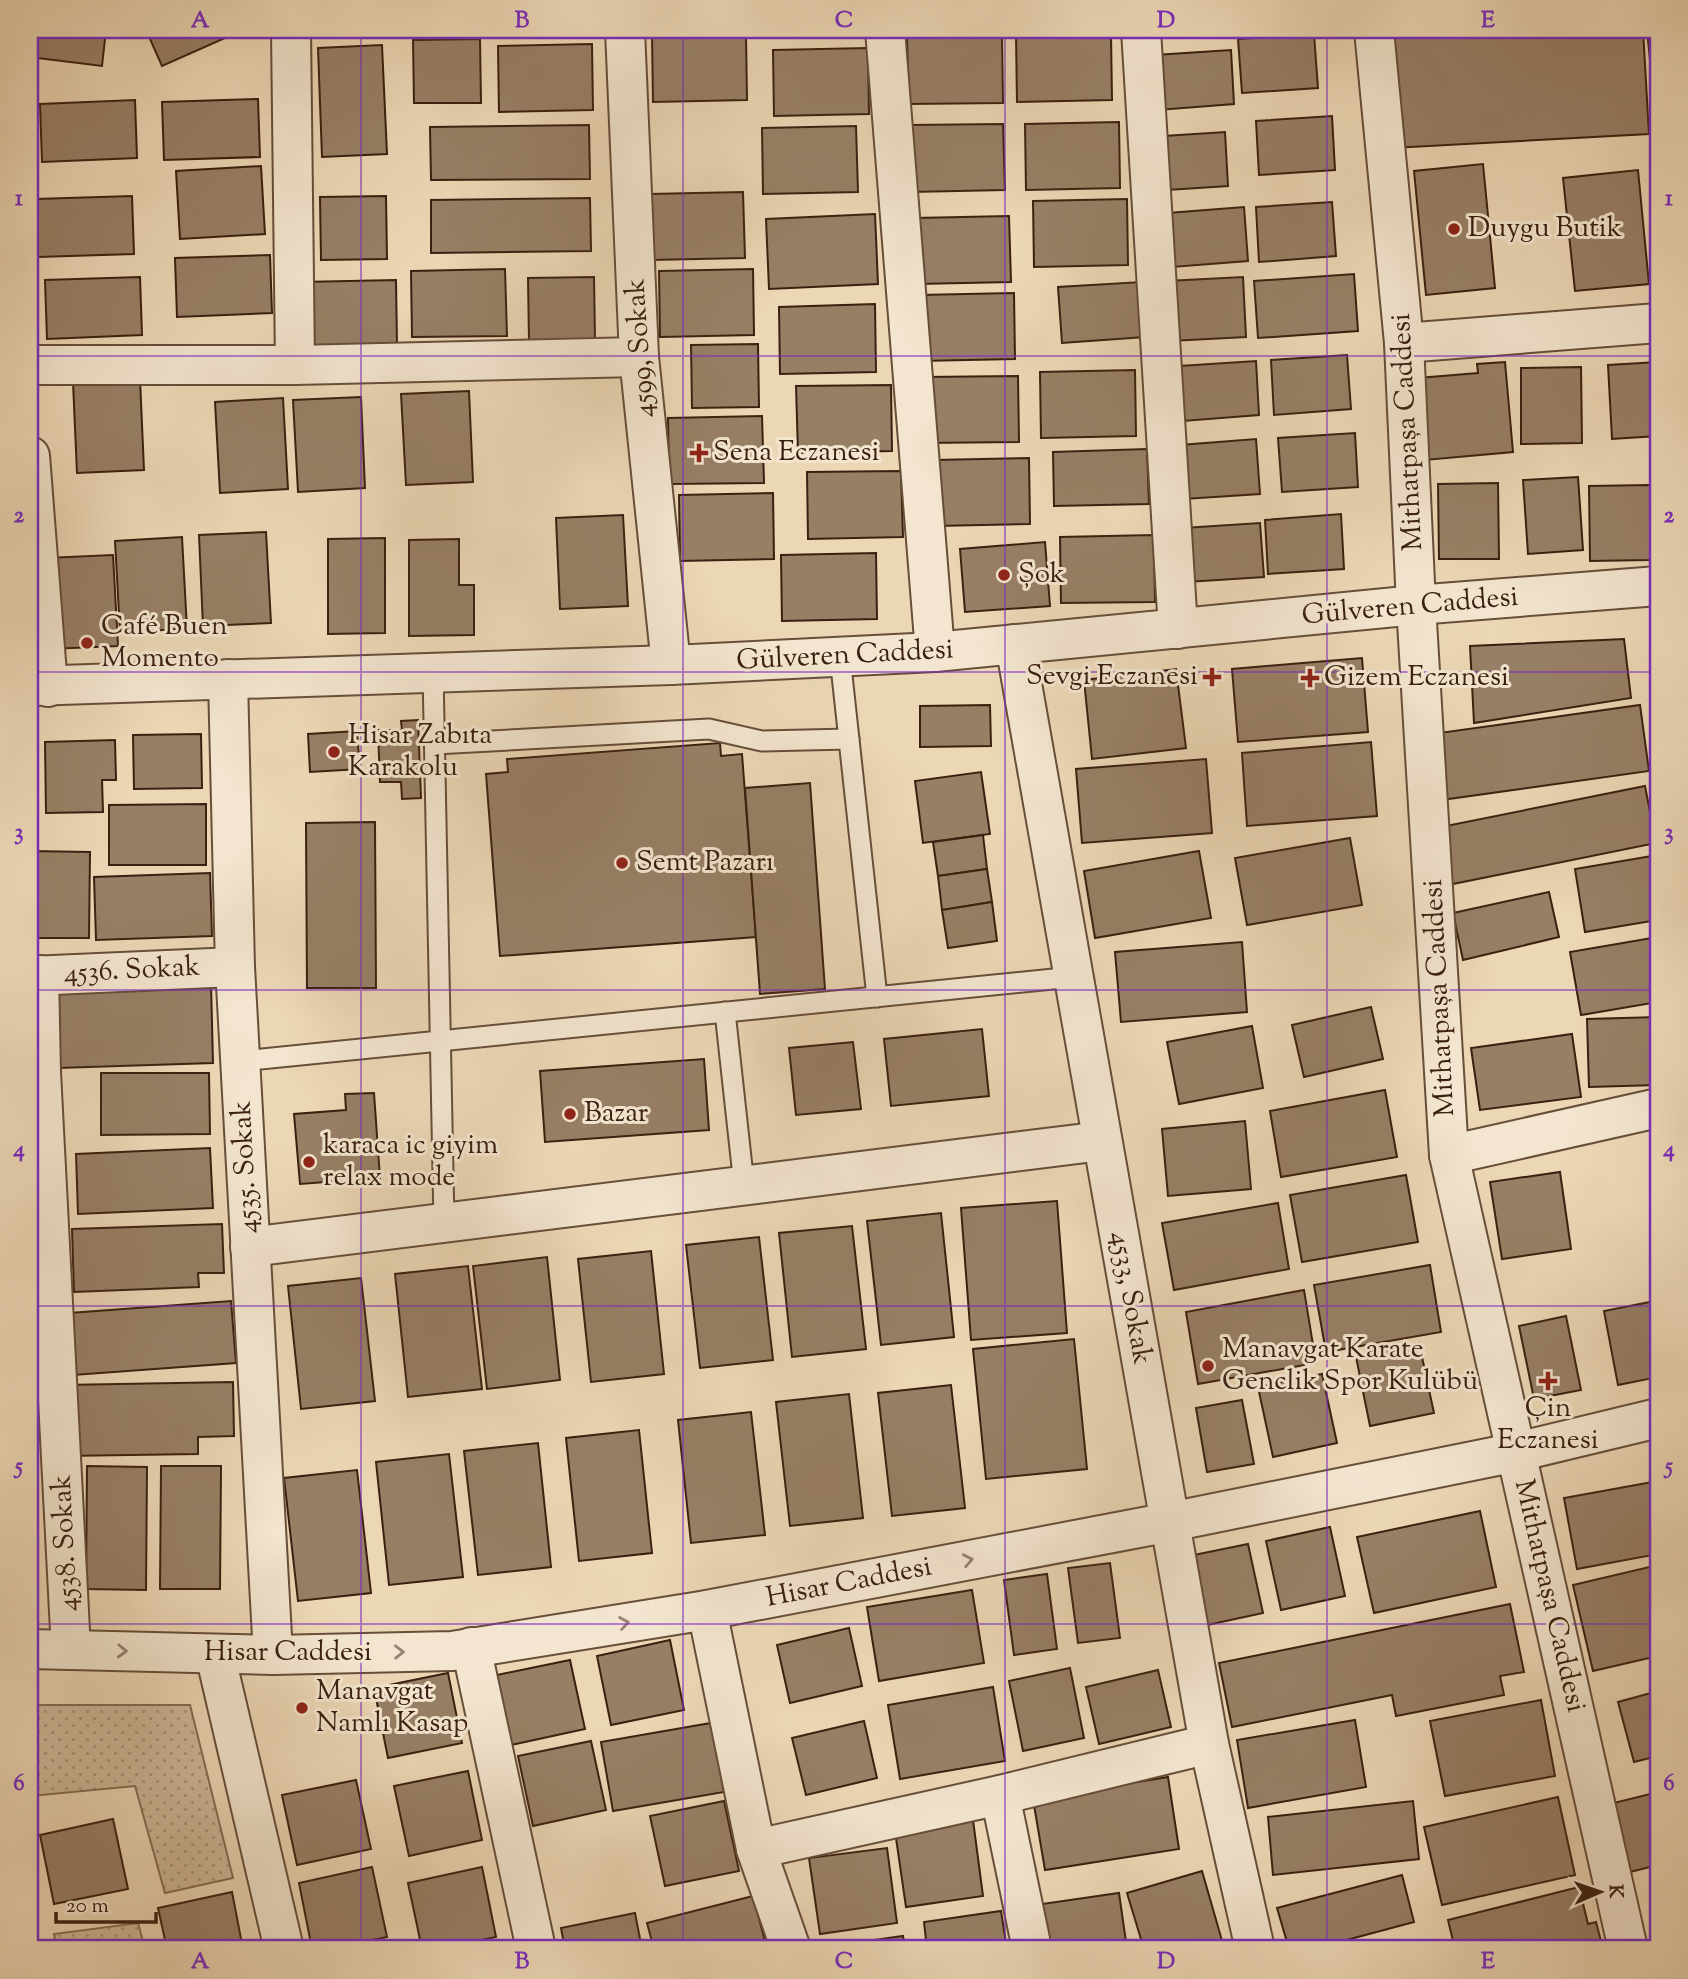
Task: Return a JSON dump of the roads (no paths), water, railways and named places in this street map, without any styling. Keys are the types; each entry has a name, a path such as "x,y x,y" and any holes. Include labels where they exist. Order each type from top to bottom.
{"street":[{"path":"291,30 295,365"},
{"name":"4599, Sokak","path":"625,30 639,357 671,664"},
{"path":"885,30 935,652"},
{"path":"1141,30 1178,629"},
{"name":"Mithatpaşa Caddesi","path":"1374,30 1404,343 1416,605 1449,1155 1628,1949"},
{"path":"1404,343 1658,323"},
{"path":"30,365 295,365 639,357"},
{"path":"30,456 39,687"},
{"name":"Gülveren Caddesi","path":"39,687 935,652 1416,605 1658,586"},
{"name":"4533, Sokak","path":"1015,645 1209,1744 1255,1949"},
{"name":"4535. Sokak","path":"228,679 235,967 272,1655"},
{"name":"4536. Sokak","path":"34,975 235,967"},
{"name":"4538. Sokak","path":"34,975 35,1072 71,1650"},
{"path":"1449,1155 1658,1108"},
{"path":"250,1247 1102,1141"},
{"name":"Hisar Caddesi","path":"30,1649 272,1655 452,1651 707,1610 1170,1522 1517,1452 1658,1418"},
{"path":"707,1610 756,1849 791,1949"},
{"path":"471,1647 536,1949"},
{"path":"215,1654 284,1949"},
{"path":"756,1849 1000,1795 1209,1744"},
{"path":"1000,1795 1032,1949"}],"lane":[{"path":"840,657 877,997"},
{"path":"433,672 443,1223"},
{"path":"435,744 709,729 762,741 849,738"},
{"path":"241,1061 1073,977"},
{"path":"725,1012 744,1185"}],"place":[{"name":"Duygu Butik","path":"1454,229"},
{"name":"Sena Eczanesi","path":"699,453"},
{"name":"Şok","path":"1004,575"},
{"name":"Café Buen Momento","path":"87,643"},
{"name":"Sevgi Eczanesi","path":"1212,677"},
{"name":"Gizem Eczanesi","path":"1310,678"},
{"name":"Hisar Zabıta Karakolu","path":"334,752"},
{"name":"Semt Pazarı","path":"622,863"},
{"name":"Bazar","path":"570,1114"},
{"name":"karaca ic giyim relax mode","path":"309,1162"},
{"name":"Manavgat Karate Genclik Spor Kulübü","path":"1208,1366"},
{"name":"Çin Eczanesi","path":"1548,1381"},
{"name":"Manavgat Namlı Kasap","path":"302,1708"}]}
